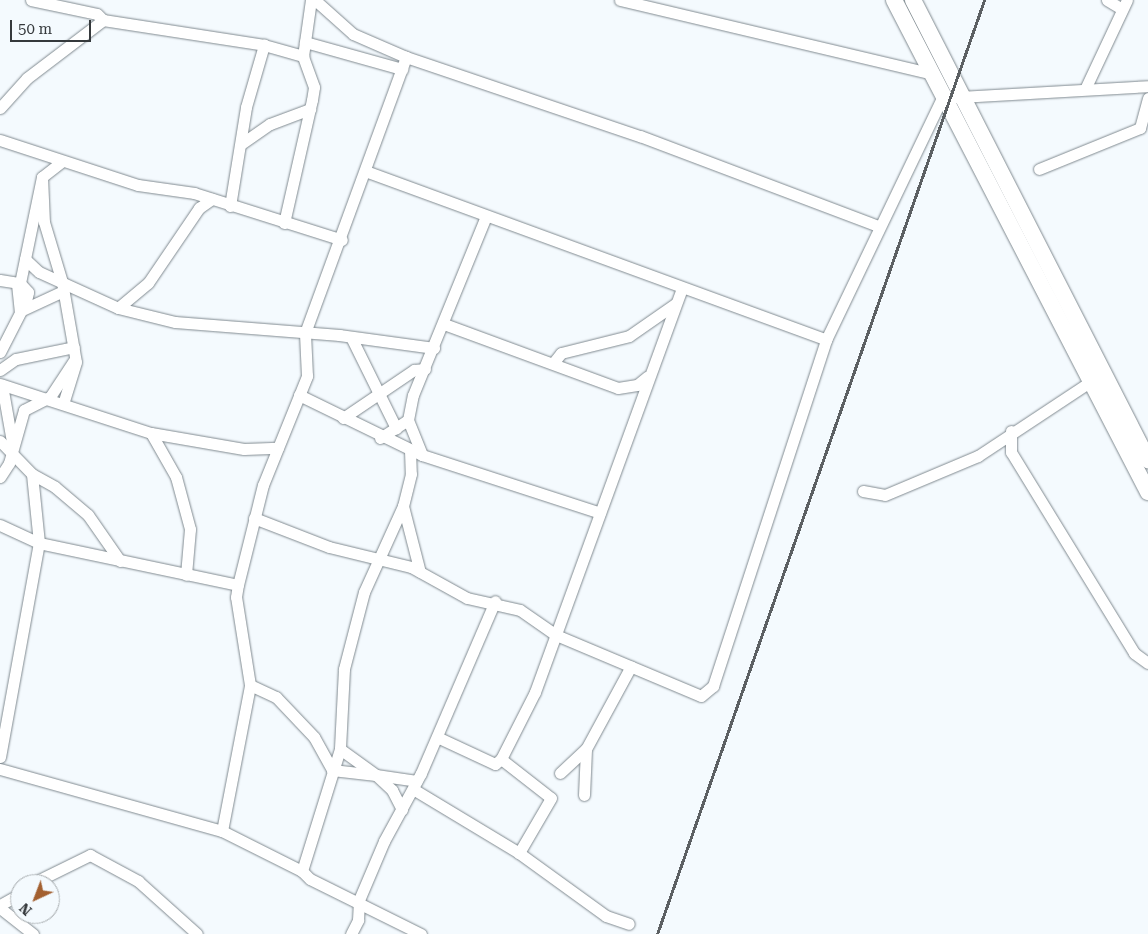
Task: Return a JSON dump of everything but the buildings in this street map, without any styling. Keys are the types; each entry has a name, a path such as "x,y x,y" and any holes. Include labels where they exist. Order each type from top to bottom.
{"highway":[{"path":"894,0 942,98 1148,492"},
{"path":"912,0 1148,460"}],"street":[{"path":"31,0 97,14 103,20 264,45 303,56"},
{"path":"284,223 314,87 303,56 311,0"},
{"path":"315,0 353,34 406,57 640,136 878,226"},
{"path":"620,0 930,72"},
{"path":"1086,87 1125,5 1106,0"},
{"path":"0,108 27,78 103,20"},
{"path":"305,42 402,70"},
{"path":"230,206 246,107 264,45"},
{"path":"222,831 250,685 236,597 238,585 254,518 278,448 299,395 309,360 305,333 368,172 406,57"},
{"path":"254,518 329,547 382,560 420,572 467,598 496,601 520,610 556,635 701,696 713,686 826,340 878,226 942,98 960,95 1086,87 1148,86"},
{"path":"1038,169 1140,128 1148,98"},
{"path":"241,144 270,124 310,109"},
{"path":"0,140 60,162 138,185 212,199 342,240"},
{"path":"0,352 20,311 19,284 42,176 60,162"},
{"path":"368,172 681,290 826,340"},
{"path":"42,176 44,222 63,287 75,352 63,404"},
{"path":"118,308 148,283 199,208 212,199"},
{"path":"380,438 408,420 425,369 486,216"},
{"path":"25,259 39,272 63,287 118,308 175,322 351,336 434,348"},
{"path":"0,280 19,284"},
{"path":"20,311 63,287"},
{"path":"437,736 495,764 501,759 536,692 647,377 681,290"},
{"path":"552,357 588,345 629,336 676,304"},
{"path":"444,324 552,357 618,388 637,385 647,377"},
{"path":"351,336 396,428"},
{"path":"0,370 16,358 75,352"},
{"path":"0,477 13,447 24,410 46,399 75,352"},
{"path":"343,418 414,370 425,369"},
{"path":"863,491 886,496 978,456 1011,431 1090,382"},
{"path":"120,561 88,515 55,486 32,474 13,447 1,384 151,433 244,449 278,448"},
{"path":"299,395 380,438 422,455 600,513"},
{"path":"408,420 422,455"},
{"path":"1011,431 1011,452 1134,653 1148,663"},
{"path":"151,433 176,477 190,529 186,575"},
{"path":"0,441 13,447"},
{"path":"302,871 340,749 344,669 364,592 382,560 402,506 411,474 410,450"},
{"path":"0,757 39,543 32,474"},
{"path":"402,506 420,572"},
{"path":"0,525 39,543 238,585"},
{"path":"351,934 358,920 358,900 415,785 496,601"},
{"path":"560,773 586,749 631,666"},
{"path":"250,685 276,697 314,737 332,770"},
{"path":"340,749 376,775 392,790 402,810"},
{"path":"584,795 586,749"},
{"path":"501,759 551,798 518,852"},
{"path":"0,769 222,831 302,871 310,879 358,900 421,934"},
{"path":"332,770 376,775 415,785 518,852 606,916 629,924"},
{"path":"51,874 90,855 138,881 197,934"},
{"path":"0,907 33,934"}],"railway":[{"path":"657,934 984,0"}]}
